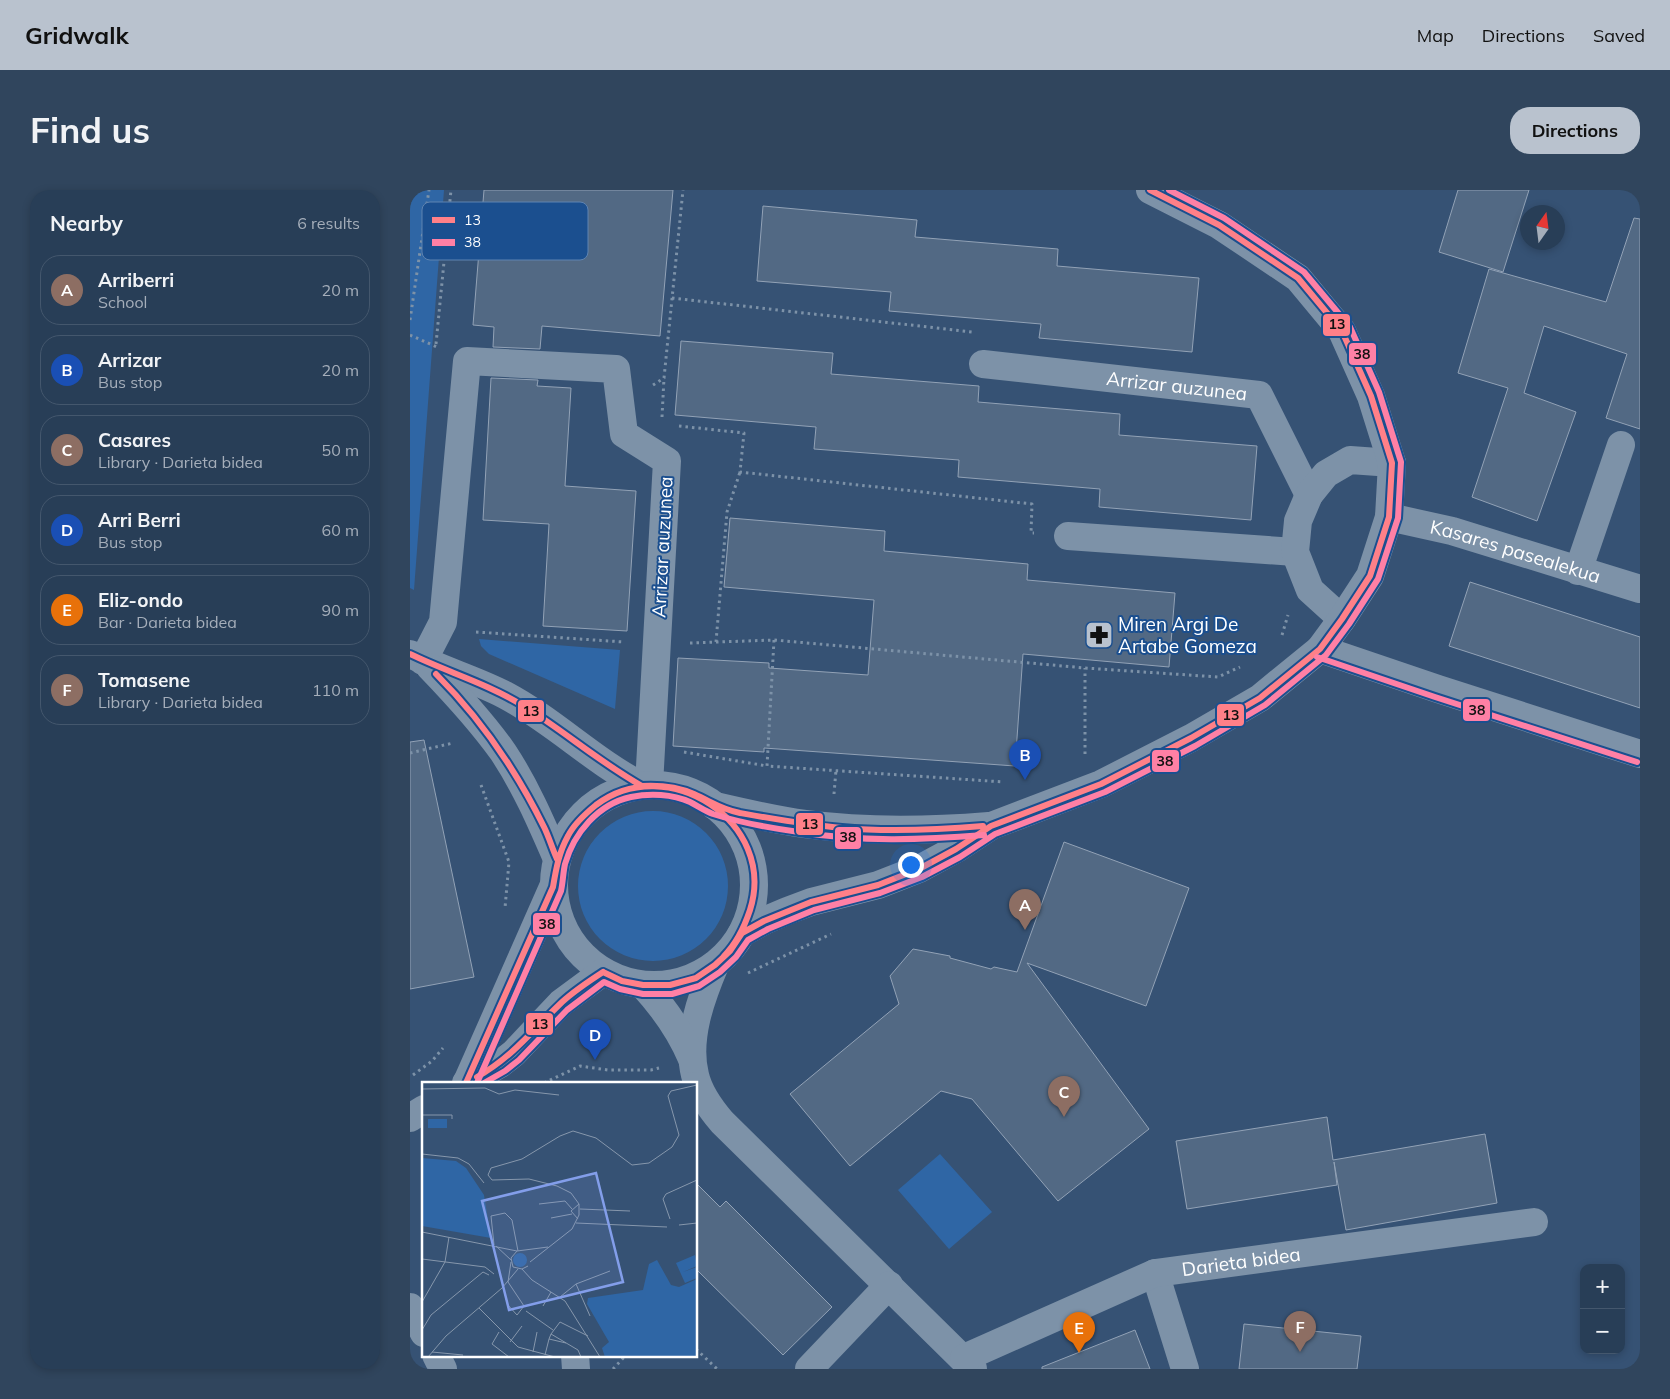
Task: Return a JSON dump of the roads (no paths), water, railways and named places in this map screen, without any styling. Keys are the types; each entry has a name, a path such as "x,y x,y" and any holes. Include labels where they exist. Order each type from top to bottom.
{"street":[{"path":"742,933 764,921 811,902 878,885 919,869 956,849 991,826 1101,784 1191,738 1260,698 1320,649 1370,576 1389,518 1392,463 1372,396 1342,331 1298,278 1219,225 1150,190"},
{"name":"Arrizar auzunea","path":"417,658 443,622 467,361 616,369 624,434 667,461 657,645 645,786"},
{"name":"Arrizar auzunea","path":"983,364 1259,395 1309,495"},
{"path":"1578,571 1621,445"},
{"path":"1342,619 1310,590 1295,552 1298,521 1309,495 1326,474 1350,460 1392,463"},
{"name":"Kasares pasealekua","path":"1389,518 1452,531 1640,589"},
{"path":"1068,536 1295,552"},
{"path":"1320,649 1640,754"},
{"path":"417,658 465,676 505,695 543,718 608,767 645,786"},
{"path":"417,658 452,689 503,752 524,786 557,859"},
{"path":"467,1082 553,887 557,859 562,843 582,815 595,804 625,789 645,786 672,787 695,794 715,806 733,823 743,838 754,876 754,895 742,933 730,951 715,966 696,978 670,985 643,985 622,981 603,972 582,956 567,936 557,912 553,887"},
{"path":"715,806 804,824 850,829 897,831 991,826"},
{"path":"698,1082 692,1059 694,1035 705,988 715,966"},
{"path":"467,1082 500,1064 514,1053 561,1003 603,972"},
{"path":"643,985 672,1020 692,1059"},
{"path":"698,1083 710,1108 722,1122 969,1364"},
{"path":"410,1118 422,1111"},
{"name":"Darieta bidea","path":"969,1364 1155,1273 1534,1222"},
{"path":"1155,1273 1185,1369"},
{"path":"809,1369 889,1285"},
{"path":"410,1307 422,1329"},
{"path":"436,1356 443,1369"},
{"path":"575,1356 576,1369"}],"place":[{"name":"Miren Argi De Artabe Gomeza","path":"1099,635"},
{"name":"Arrizar","path":"1025,780"},
{"name":"Arriberri","path":"1025,930"},
{"name":"Arri Berri","path":"595,1060"},
{"name":"Casares","path":"1064,1117"},
{"name":"Tomasene","path":"1300,1352"},
{"name":"Eliz-ondo","path":"1079,1353"}]}
